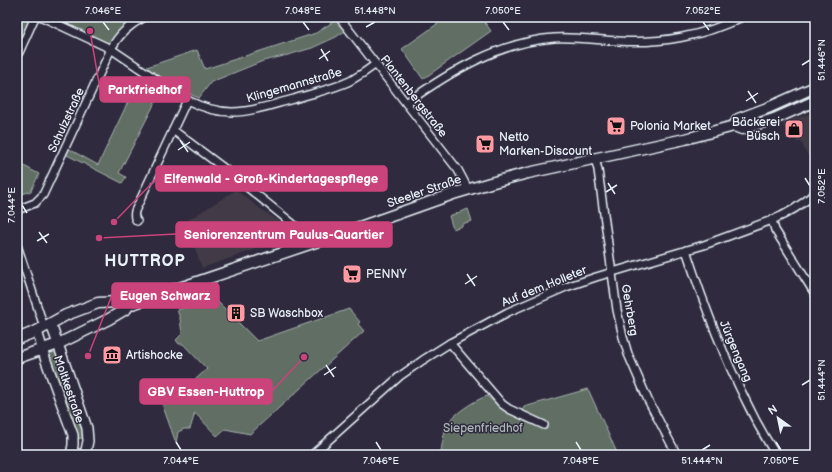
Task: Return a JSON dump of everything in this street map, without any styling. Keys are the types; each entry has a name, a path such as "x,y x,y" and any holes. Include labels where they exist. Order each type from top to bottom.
{"main road":[{"name":"Steeler Straße","path":"734,126 738,120 815,87"},
{"name":"Steeler Straße","path":"17,358 58,344 109,319 129,306 468,189 528,173 685,139 734,126 742,129 774,119 815,101"},
{"name":"Steeler Straße","path":"17,339 58,318 98,303 118,302 129,306"}],"street":[{"path":"17,57 35,17"},
{"name":"Klingemannstraße","path":"42,17 111,49 187,100 197,105 217,111 232,112 261,108 343,84 352,80 376,64"},
{"name":"Schulzstraße","path":"17,210 35,203 43,195 116,40 123,32 145,17"},
{"name":"Plantenbergstraße","path":"339,17 458,170 468,189"},
{"path":"406,103 468,64 524,43 555,38 581,38 619,42 665,40 703,32 722,26 742,17"},
{"path":"137,221 134,215 135,211 187,100"},
{"path":"173,130 294,224 298,229 304,246"},
{"name":"Gehrberg","path":"595,158 598,170 617,310 623,337 628,354 648,400 677,455"},
{"name":"Auf dem Holleter","path":"312,455 400,376 450,343 508,312 578,283 711,243 772,220 798,207 815,193"},
{"path":"772,220 775,230 815,294"},
{"path":"17,245 43,327"},
{"name":"Jürgengang","path":"686,250 728,365 755,420 776,455"},
{"name":"Moltkestraße","path":"72,454 73,435 42,349 43,327 53,330 87,428 88,441 86,455"},
{"path":"450,343 502,404 544,425"},
{"path":"72,454 86,455"}],"shaded area":[{"path":"815,112 815,170 801,142 797,142 791,127 784,129 783,122"},
{"path":"236,190 262,210 299,234 202,268 185,222"}],"green space":[{"path":"17,17 35,17 17,56"},
{"path":"44,17 143,17 110,49"},
{"path":"447,17 487,17 483,20 491,31 423,79 402,49"},
{"path":"339,18 348,29 336,37 312,48 263,61 211,82 199,98 171,86 162,89 119,173 126,177 122,183 65,154 67,148 98,165 144,68 197,50 205,69 316,33"},
{"path":"22,165 39,174 31,191 17,196 17,167"},
{"path":"468,209 472,221 453,229 449,216"},
{"path":"215,297 217,301 257,341 349,309 360,322 358,324 364,331 250,434 225,429 217,436 195,413 190,429 184,429 178,432 176,443 161,401 177,396 207,369 183,344 179,344 176,340 182,334 180,318 177,310"},
{"path":"55,350 84,437 78,439 48,359 47,353"},
{"name":"Siepenfriedhof","path":"588,389 618,455 440,455 447,425 454,416 482,398 487,396 501,408 523,418 522,411 524,407"}],"place":[{"name":"Parkfriedhof","path":"90,31"},
{"name":"Polonia Market","path":"616,126"},
{"name":"Bäckerei Büsch","path":"794,129"},
{"name":"Netto Marken-Discount","path":"485,144"},
{"name":"Elfenwald - Groß-Kindertagespflege","path":"114,222"},
{"name":"Seniorenzentrum Paulus-Quartier","path":"99,238"},
{"name":"PENNY","path":"352,274"},
{"name":"SB Waschbox","path":"236,313"},
{"name":"Artishocke","path":"112,355"},
{"name":"Eugen Schwarz","path":"88,356"},
{"name":"GBV Essen-Huttrop","path":"304,357"}],"district":[{"name":"HUTTROP","path":"145,260"}]}
